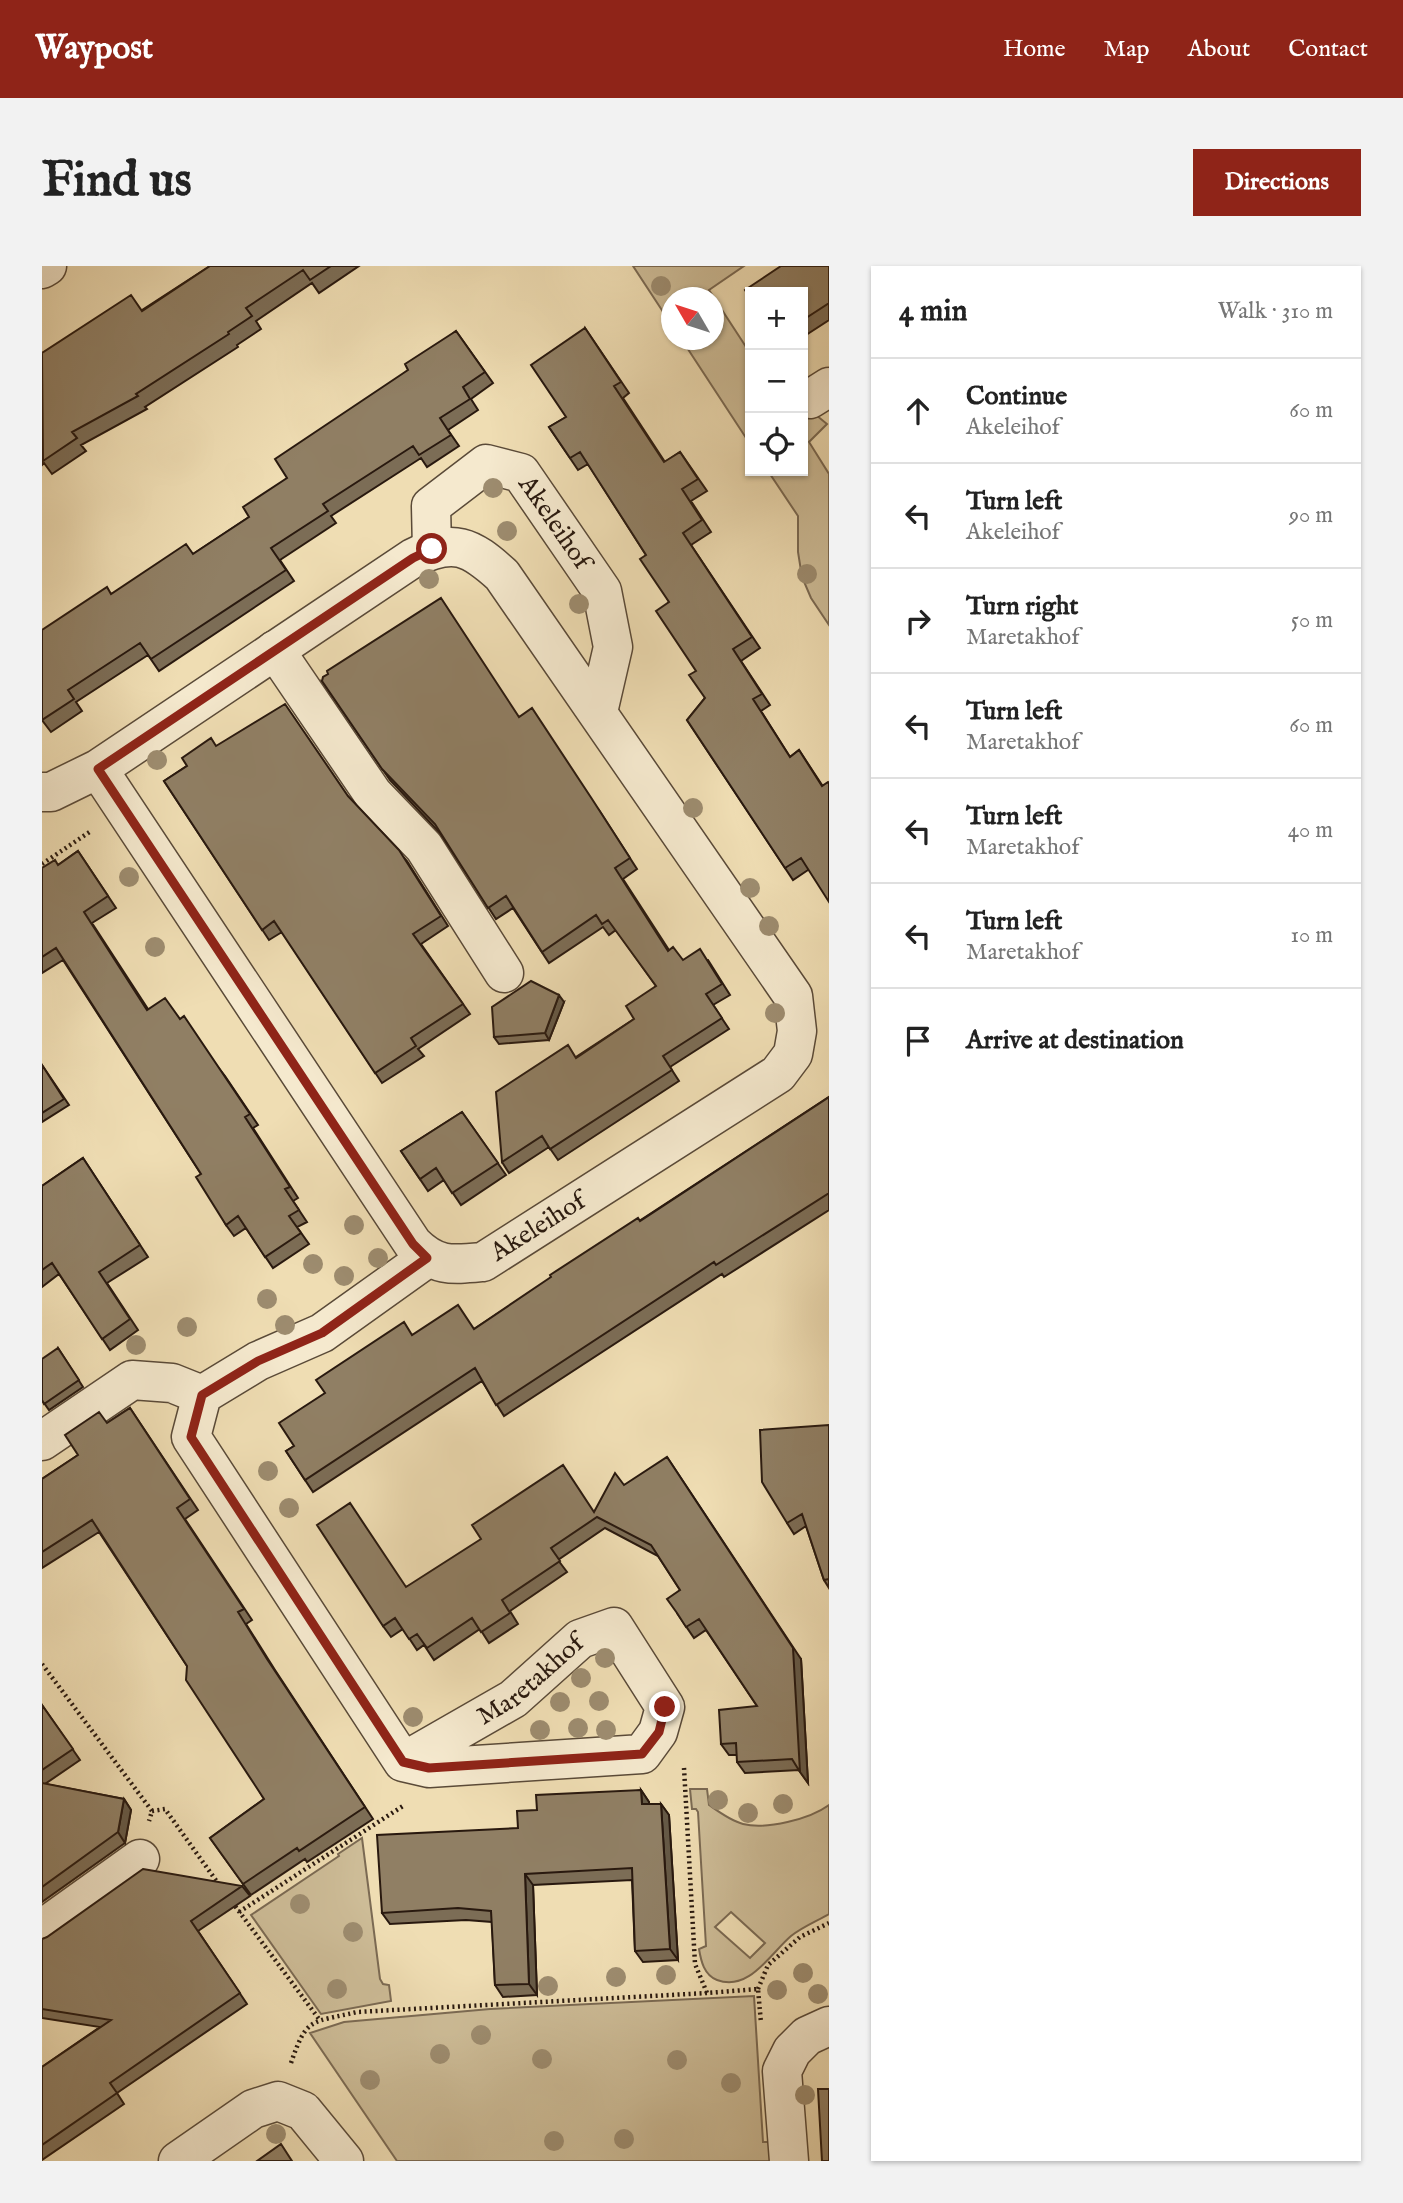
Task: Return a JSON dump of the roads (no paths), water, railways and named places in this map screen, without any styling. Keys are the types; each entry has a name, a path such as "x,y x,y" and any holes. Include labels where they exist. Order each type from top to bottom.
{"street":[{"path":"42,269 47,266"},
{"name":"Akeleihof","path":"432,549 431,506 486,464 521,473 602,592 612,647 598,712"},
{"name":"Akeleihof","path":"42,792 51,792 98,769 413,558 432,549 459,545 480,555 502,575 793,996 797,1031 793,1054 778,1074 483,1262 452,1265 427,1258"},
{"path":"275,650 373,794 424,848 504,973"},
{"path":"98,769 413,1244 427,1258 322,1333 258,1361 202,1395 191,1437 416,1765"},
{"path":"42,1441 132,1380 173,1383 202,1395"},
{"name":"Maretakhof","path":"614,1627 665,1707 659,1732 642,1754 416,1765 513,1699 580,1639 614,1627"},
{"path":"42,1929 141,1859"},
{"path":"789,2161 782,2071 792,2051 818,2031"},
{"path":"178,2161 253,2109 278,2101 303,2111 344,2161"}]}
